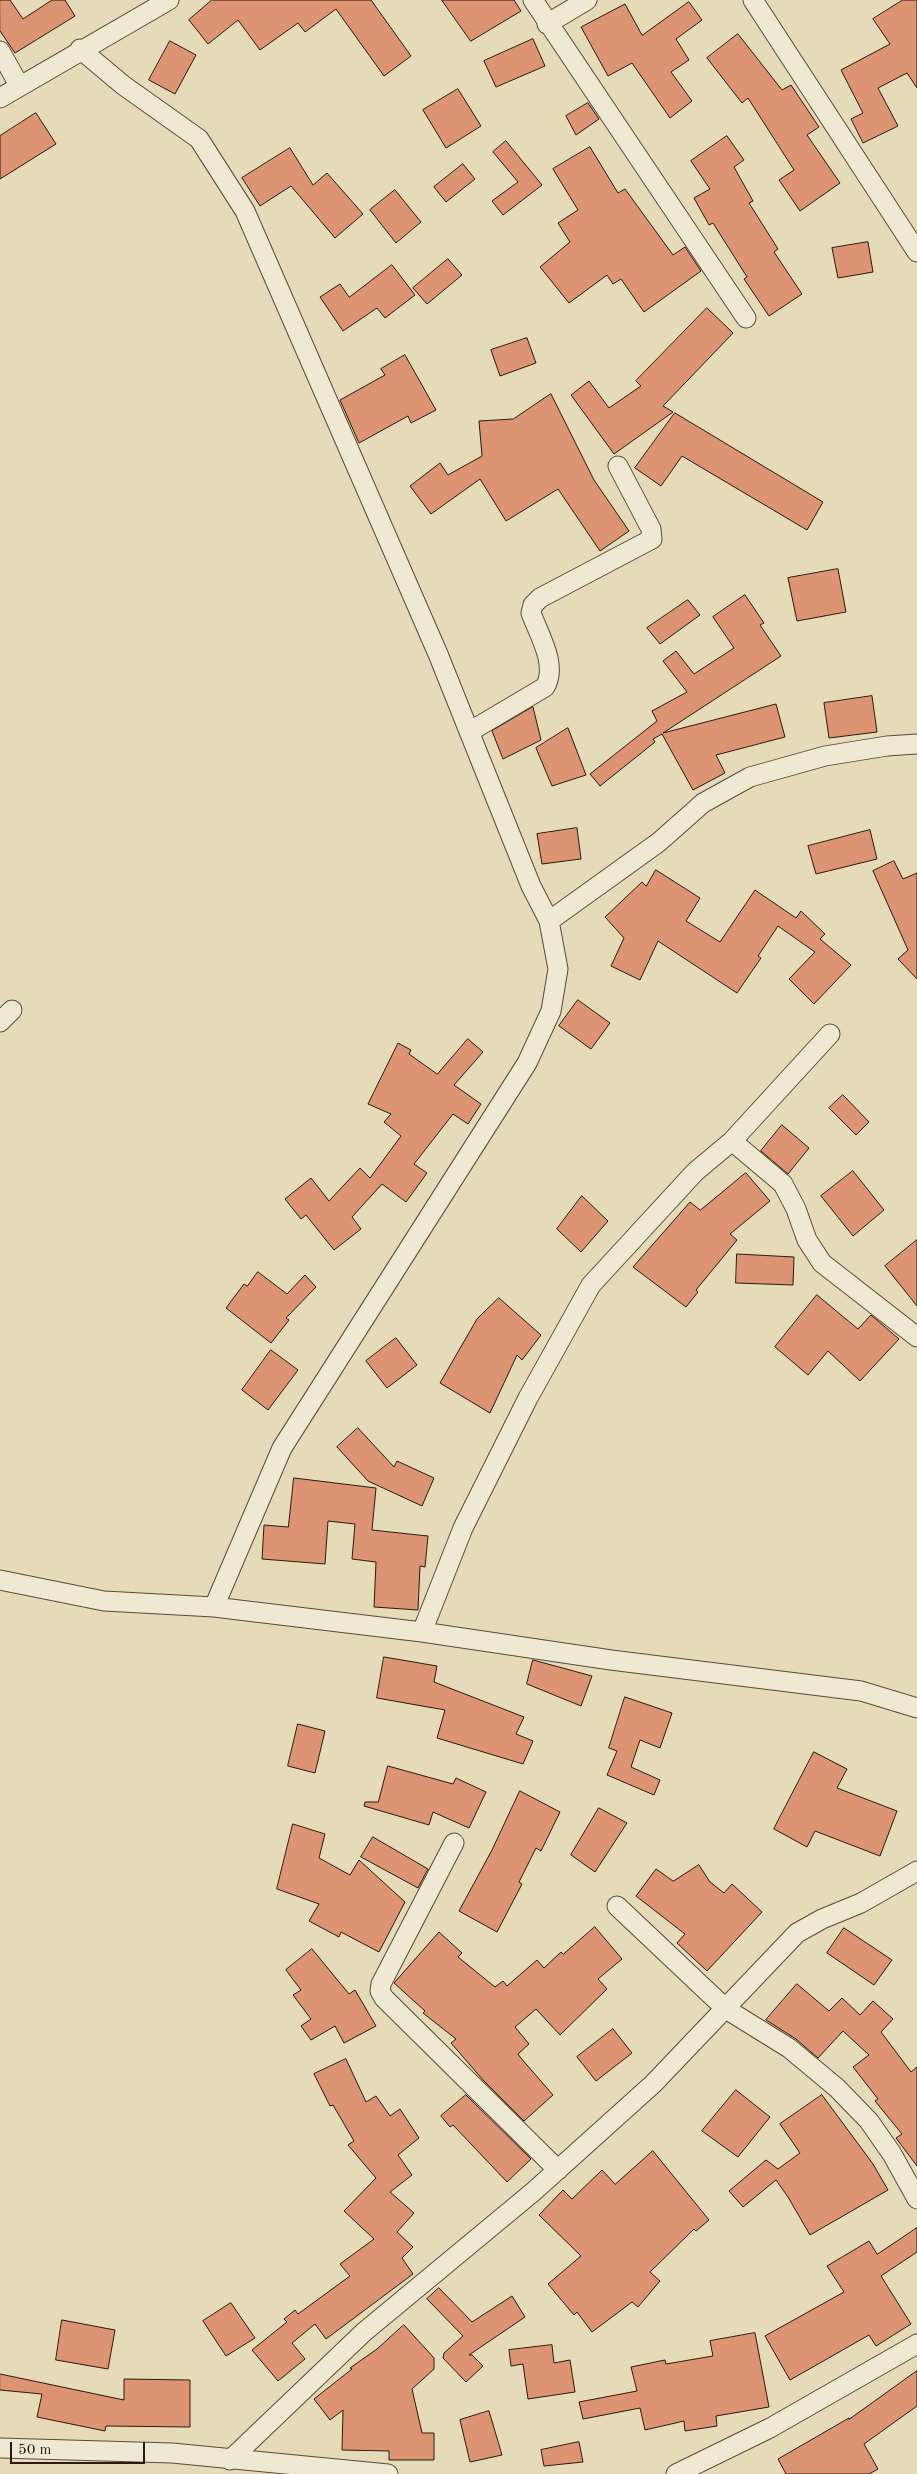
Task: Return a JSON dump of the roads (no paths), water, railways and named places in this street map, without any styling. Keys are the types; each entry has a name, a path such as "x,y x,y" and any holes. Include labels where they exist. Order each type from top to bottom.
{"street":[{"path":"0,98 80,49 169,0"},
{"path":"533,0 547,24 746,318"},
{"path":"547,24 587,0"},
{"path":"753,0 917,252"},
{"path":"80,49 123,85 198,139 245,211 438,654 531,886 549,921 558,969 551,1011 527,1063 282,1448 214,1607"},
{"path":"0,51 19,85"},
{"path":"469,732 545,687 550,678 551,667 531,614 533,605 540,598 652,539 652,529 618,466"},
{"path":"549,921 659,842 703,803 750,777 824,756 887,746 917,744"},
{"path":"422,1632 463,1528 528,1398 592,1285 695,1172 732,1141 830,1034"},
{"path":"732,1141 783,1184 796,1209 807,1240 822,1263 917,1338"},
{"path":"0,1580 104,1601 214,1607 422,1632 611,1660 861,1691 917,1708"},
{"path":"454,1842 381,1984 380,1991 384,1998 558,2170"},
{"path":"230,2460 364,2332 558,2170 653,2084 797,1934 822,1919 861,1903 917,1871"},
{"path":"617,1906 726,2009 790,2048 837,2088 869,2121 892,2154 917,2199"},
{"path":"676,2474 696,2469 917,2344"},
{"path":"0,2448 172,2453 388,2474"}]}
